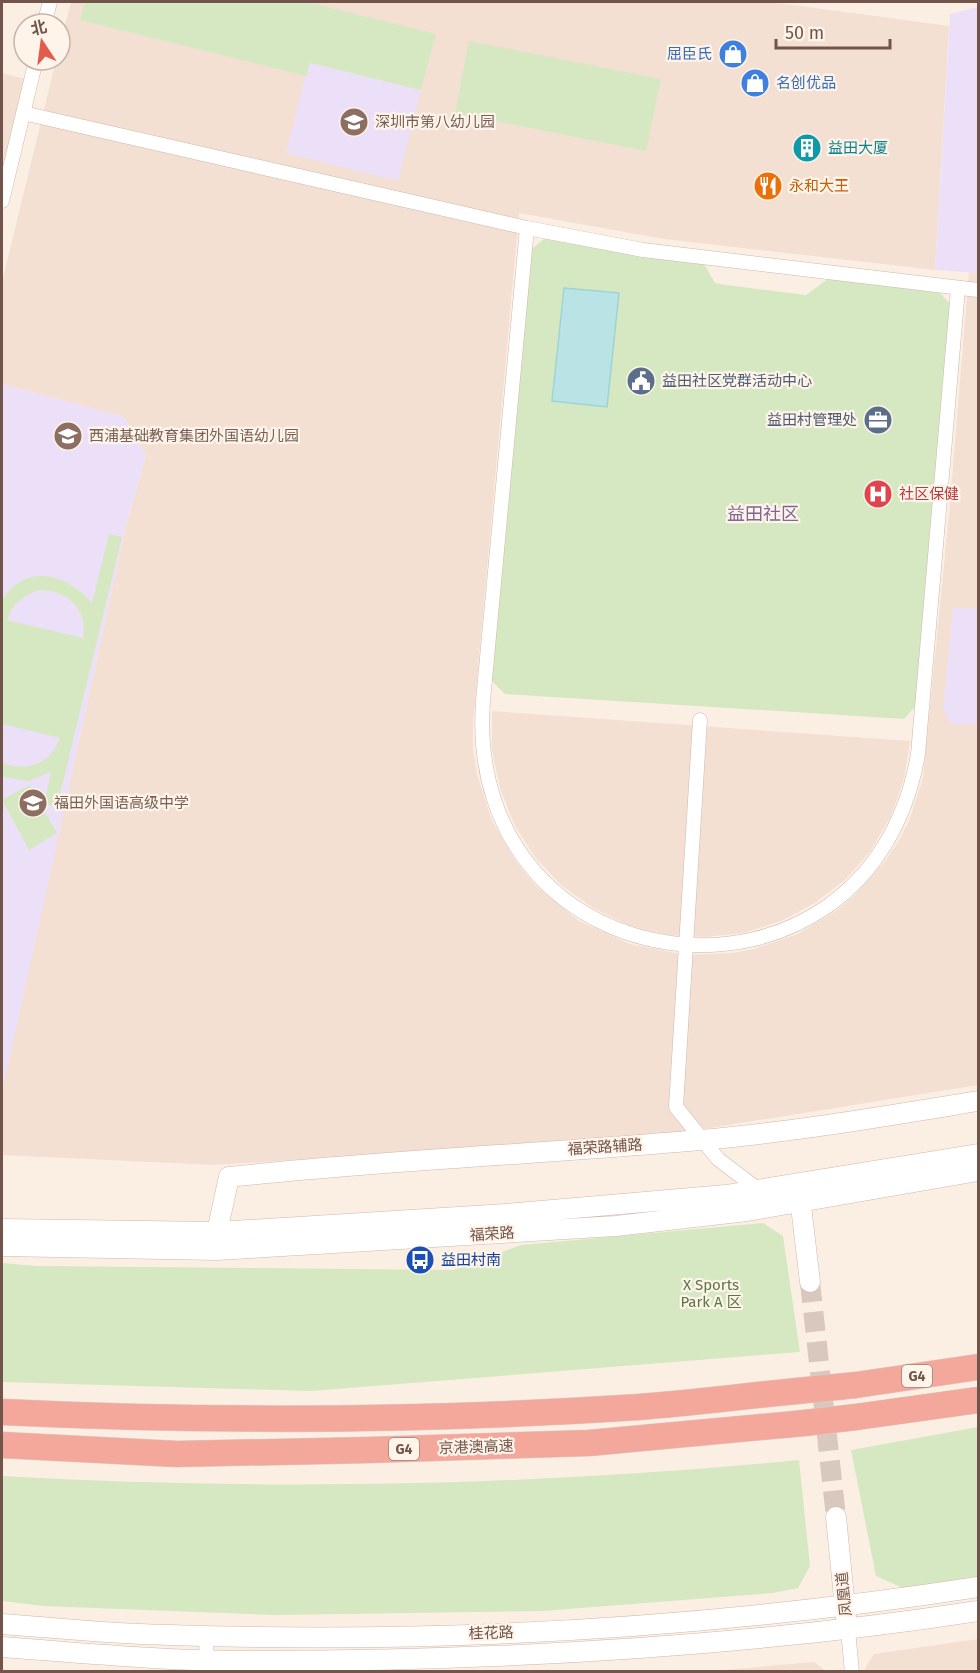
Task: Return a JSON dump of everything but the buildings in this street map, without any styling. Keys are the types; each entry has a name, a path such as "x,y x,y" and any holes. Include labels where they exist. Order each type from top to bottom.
{"highway":[{"name":"G4","path":"2,1412 150,1419 429,1416 640,1407 856,1385 978,1367"},
{"name":"京港澳高速","path":"2,1445 177,1454 589,1443 805,1423 978,1401"}],"main road":[{"name":"福荣路辅路","path":"217,1232 229,1177 330,1166 702,1140 978,1101"},
{"name":"福荣路","path":"2,1246 217,1250 616,1226 687,1219 978,1154"},
{"name":"福荣路","path":"2,1229 217,1232 516,1214 760,1191 800,1193 978,1171"},
{"path":"800,1193 810,1282"},
{"name":"凤凰道","path":"836,1517 848,1630"},
{"name":"桂花路","path":"2,1624 206,1636 389,1636 576,1630 845,1606 978,1587"},
{"name":"桂花路","path":"2,1647 207,1665 550,1654 848,1630 978,1611"}],"street":[{"path":"2,201 33,72"},
{"path":"23,113 527,228 643,250 978,290"},
{"path":"527,228 482,725 486,772 500,817 511,838 530,865 561,897 592,917 633,936 686,946 708,946 752,940 794,925 813,915 832,903 864,873 890,837 900,818 908,797 918,754 958,289"},
{"path":"700,720 676,1107 718,1159 760,1191"},
{"name":"凤凰道","path":"848,1630 852,1671"},
{"path":"206,1636 207,1665"}],"shaded area":[{"path":"71,2 771,2 949,26 935,270 664,239 519,213 473,724 473,749 477,774 492,821 517,863 535,885 579,921 630,944 686,955 732,953 754,949 798,934 837,910 855,895 885,861 898,842 909,821 923,778 949,514 969,272 978,273 978,1085 660,1136 214,1165 2,1155 2,1090 127,522 146,455 124,417 2,384 2,282 53,72 72,72 72,12 68,12"},
{"path":"978,7 978,273 935,270 950,14"},
{"name":"深圳市第八幼儿园","path":"309,62 421,90 398,181 286,153"},
{"path":"2,73 25,79 2,169"},
{"name":"福田外国语高级中学","path":"2,384 124,417 146,455 127,522 4,1084 2,1084"},
{"path":"953,608 978,608 978,725 951,724 943,710"},
{"path":"492,711 910,741 904,779 891,816 871,850 846,879 815,903 781,921 743,933 705,937 666,935 628,925 593,908 561,885 535,857 514,824 500,788 492,750"},
{"path":"978,1639 978,1671 866,1671 865,1668 874,1654"},
{"path":"814,1662 826,1671 712,1671"}],"green space":[{"path":"85,2 307,2 436,34 421,90 310,63 306,76 80,20"},
{"path":"469,41 661,79 646,151 455,113"},
{"path":"548,236 703,262 715,283 726,285 806,295 829,278 940,293 954,308 920,701 904,719 505,694 491,680 529,251"},
{"path":"109,534 122,537 57,807 44,804 51,772 28,781 2,777 2,762 20,767 37,764 51,754 60,738 2,724 2,600 23,580 47,576 71,585 92,603","holes":["40,590 50,591 67,598 79,611 84,628 83,638 7,620 12,609 23,597"]},
{"path":"29,785 57,833 29,850 2,800"},
{"name":"X Sports Park A 区","path":"763,1223 783,1236 800,1352 311,1391 2,1382 2,1263 36,1266 454,1270 521,1245"},
{"path":"978,1427 978,1577 903,1588 876,1576 851,1450"},
{"path":"799,1460 810,1566 798,1588 773,1593 543,1611 275,1615 43,1606 2,1601 2,1476 201,1483 401,1483 600,1476"}],"water":[{"path":"564,288 619,293 607,407 552,401"}],"tunnel":[{"path":"810,1282 836,1517"}],"place":[{"name":"屈臣氏","path":"733,54"},
{"name":"名创优品","path":"755,83"},
{"name":"深圳市第八幼儿园","path":"354,122"},
{"name":"益田大厦","path":"807,148"},
{"name":"永和大王","path":"768,186"},
{"name":"益田社区党群活动中心","path":"641,381"},
{"name":"益田村管理处","path":"878,420"},
{"name":"西浦基础教育集团外国语幼儿园","path":"68,436"},
{"name":"社区保健","path":"878,494"},
{"name":"福田外国语高级中学","path":"33,803"},
{"name":"益田村南","path":"420,1260"}],"district":[{"name":"益田社区","path":"763,514"}]}
